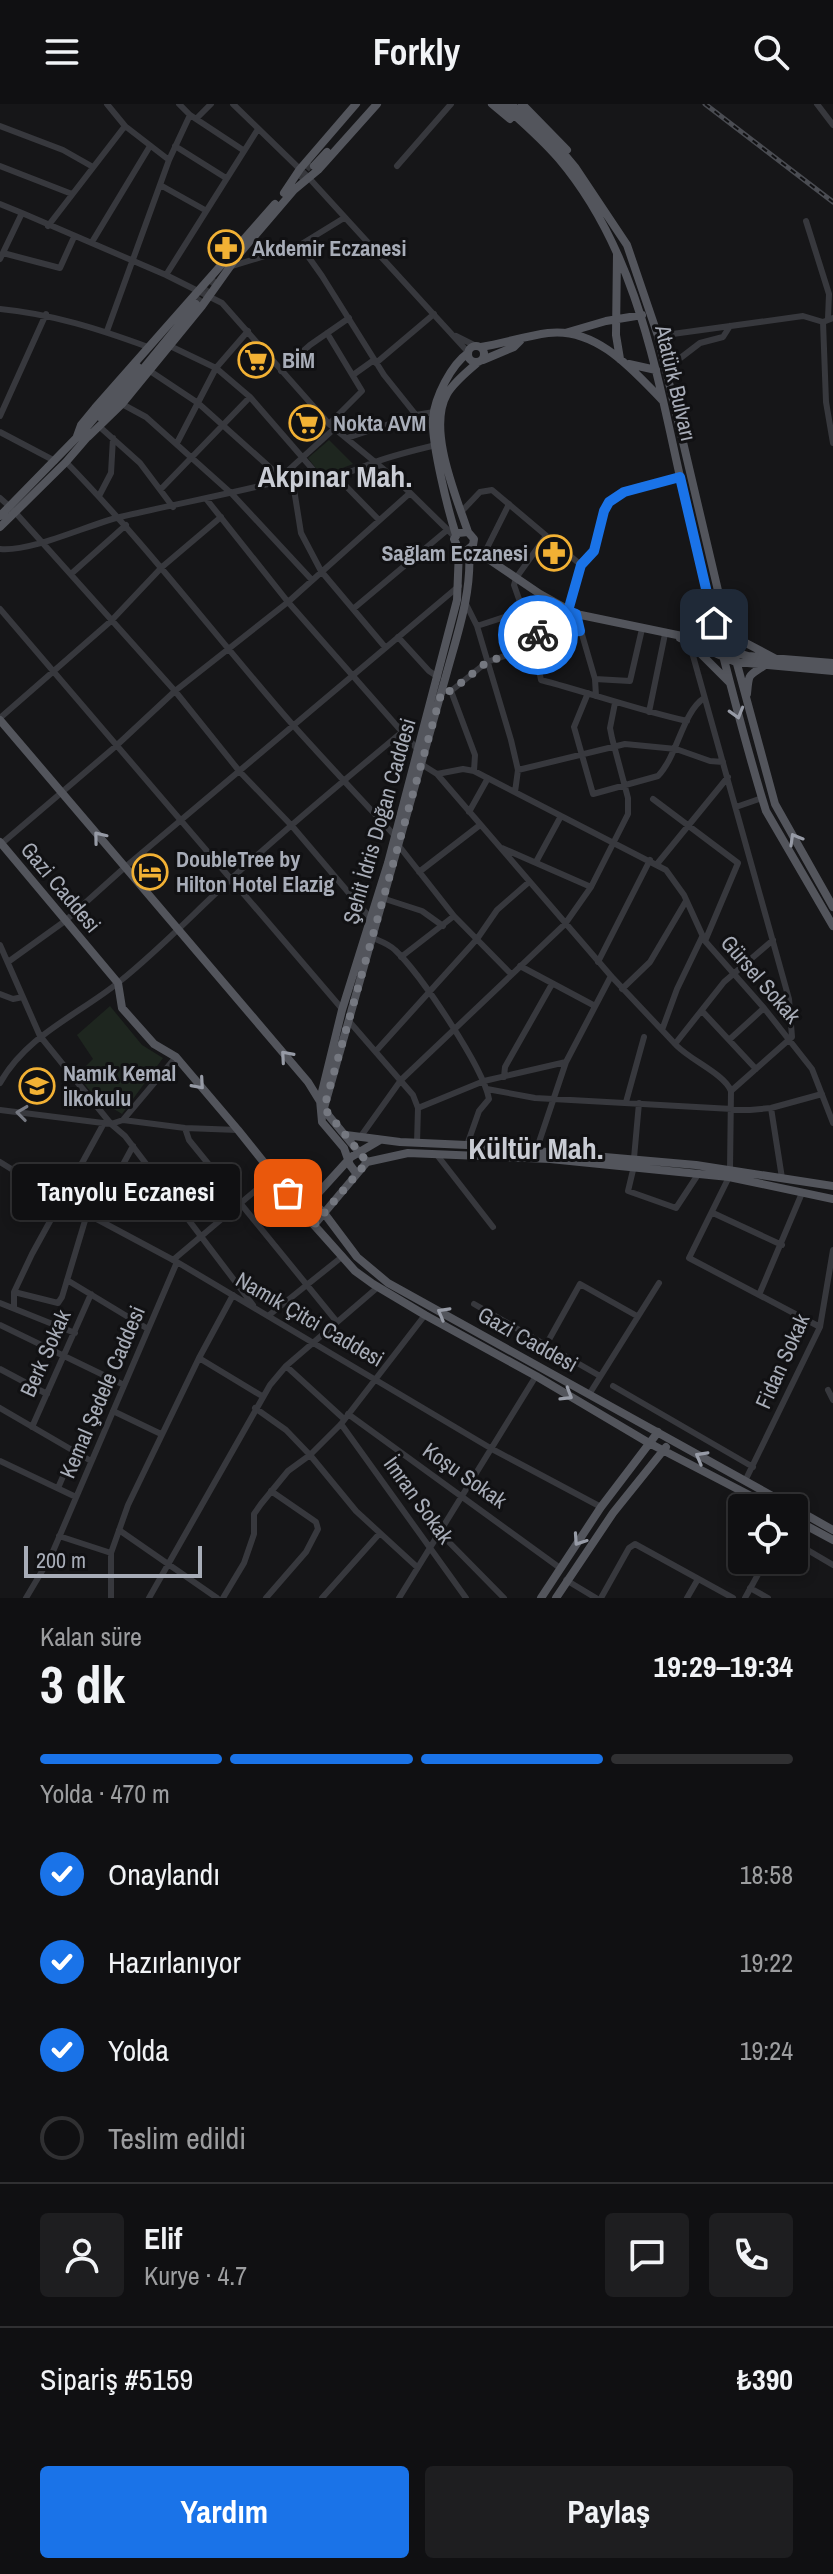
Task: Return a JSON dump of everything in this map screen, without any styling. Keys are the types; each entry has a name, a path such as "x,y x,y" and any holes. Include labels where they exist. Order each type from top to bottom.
{"main road":[{"path":"77,436 81,425 290,187 300,169 356,104"},
{"path":"363,104 312,164 370,104"},
{"path":"88,437 101,428 150,371 229,267 294,190 309,178 377,104"},
{"path":"492,104 521,127 554,161 616,250 616,343 622,361"},
{"name":"Atatürk Bulvarı","path":"502,104 558,159 579,185 616,250 661,370 775,804 833,907"},
{"name":"Atatürk Bulvarı","path":"511,104 567,158 627,245 658,336 662,401 714,623 762,798 766,811 833,926"},
{"path":"522,104 561,142 590,180 613,214 627,245"},
{"path":"0,516 12,509 66,462 194,303 12,509 0,527"},
{"path":"642,315 617,318 565,333 547,333 473,349 458,363 438,398 434,412 436,445 455,545 483,556 572,612 680,636 723,654"},
{"path":"565,333 594,342 622,361 662,401"},
{"path":"473,349 470,360 480,362 521,341"},
{"path":"467,549 474,539 461,512 442,446 441,411 449,391 485,354 473,349"},
{"path":"622,361 661,370"},
{"path":"455,536 461,531 468,532"},
{"name":"Şehit İdris Doğan Caddesi","path":"322,1104 385,899 467,549"},
{"name":"Şehit İdris Doğan Caddesi","path":"322,1104 327,1067 342,1010 447,691 470,570 467,549"},
{"path":"724,616 744,642 779,660"},
{"path":"680,636 704,633 714,623"},
{"path":"680,636 729,682"},
{"path":"692,645 765,665 833,671"},
{"path":"734,657 833,663"},
{"path":"745,698 750,674 765,665"},
{"path":"0,719 308,1082 367,1162"},
{"name":"Gazi Caddesi","path":"1,844 118,983 122,1008 154,1044 176,1057 355,1271 425,1315 649,1443 747,1494"},
{"path":"308,1082 327,1067"},
{"path":"322,1104 322,1122 344,1148 356,1173"},
{"path":"346,1135 536,1151 833,1186"},
{"path":"302,1211 348,1160 382,1139"},
{"path":"314,1225 367,1162 408,1153 634,1162 699,1173 730,1173 833,1199"},
{"name":"Gazi Caddesi","path":"274,1175 279,1171 284,1173 324,1213 357,1257 388,1283 769,1494"},
{"path":"541,1598 601,1507 658,1432"},
{"path":"556,1598 613,1513 672,1440"},
{"name":"Gazi Caddesi","path":"808,1516 833,1530"},
{"path":"808,1527 833,1540"}],"street":[{"path":"107,104 125,126 169,160"},
{"path":"179,104 243,150"},
{"path":"107,331 175,146 193,117 211,104"},
{"path":"233,104 309,178 453,335 473,349"},
{"path":"397,166 451,104"},
{"path":"817,104 833,125"},
{"path":"0,126 63,150 93,167"},
{"path":"48,226 125,126"},
{"path":"166,275 258,129"},
{"path":"92,242 150,146"},
{"path":"175,146 226,178"},
{"path":"0,166 72,194"},
{"path":"162,186 205,210"},
{"path":"0,204 132,259 222,303 332,426 376,461 446,531 455,536"},
{"path":"22,213 1,256 60,268 74,237"},
{"path":"229,267 300,245 344,218"},
{"path":"806,221 829,294 826,402 833,443"},
{"path":"300,245 375,361 416,415"},
{"path":"0,309 46,314 107,331 148,347"},
{"path":"0,416 46,314"},
{"path":"353,375 434,314"},
{"path":"658,336 803,316 828,319"},
{"path":"281,371 349,318"},
{"path":"661,370 700,343 723,337 730,326"},
{"path":"177,443 216,368 248,331"},
{"path":"0,549 41,542 119,517 207,500 283,478 362,391 327,333"},
{"path":"170,346 216,368 250,397 322,480"},
{"path":"150,371 198,403 283,478 293,483 337,477 376,461 436,445"},
{"path":"161,489 250,397"},
{"path":"122,404 146,417 177,443 232,494 311,579"},
{"path":"347,438 434,412"},
{"path":"101,428 140,463 173,507"},
{"path":"0,432 55,461"},
{"path":"99,496 111,473 113,438"},
{"path":"66,462 119,517 294,726 345,780 397,841 454,916 511,974"},
{"path":"337,477 379,520"},
{"path":"680,477 614,497 604,511 594,551 581,565 572,612 595,679 592,694 574,727 593,794 658,776 676,749 694,707 704,698"},
{"path":"293,483 301,533 321,571 385,647"},
{"path":"461,512 484,489 492,490 581,565"},
{"path":"1,844 175,691 288,602 410,493"},
{"path":"0,498 175,691 240,772 292,826 371,919"},
{"path":"207,500 288,602 418,750"},
{"path":"483,556 509,504"},
{"path":"0,719 111,621 162,567 221,517"},
{"path":"71,574 126,525"},
{"path":"353,609 446,531"},
{"path":"546,536 516,578 514,589 532,636 541,680 687,721"},
{"path":"8,962 65,921 459,586"},
{"path":"465,602 477,626 518,770 515,792"},
{"path":"0,609 52,673 232,878 413,1095 418,1108 417,1143"},
{"path":"477,626 523,611"},
{"path":"595,679 630,681 642,629"},
{"path":"532,636 580,631"},
{"path":"649,712 665,634"},
{"path":"398,637 438,677"},
{"path":"692,645 704,698 789,999 791,1040 731,1091"},
{"path":"437,774 463,769 474,771 475,755 447,691 487,662 534,646"},
{"path":"361,1136 401,1080 565,924 591,887 628,814 625,786 610,728 615,703"},
{"path":"0,1081 16,1058 40,1036 118,983 178,931 232,878 402,732"},
{"path":"518,770 613,746 638,744 676,749 710,761 723,762"},
{"path":"421,764 437,774 598,962 686,1056 727,1081 731,1091 730,1173 689,1258 820,1327"},
{"name":"Gürsel Sokak","path":"474,771 666,870 686,901 704,939 812,1069 833,1123"},
{"path":"657,864 728,777"},
{"path":"469,812 488,778"},
{"path":"736,807 762,798"},
{"path":"653,799 738,863"},
{"path":"536,862 561,816"},
{"path":"419,872 480,825"},
{"path":"499,847 591,887"},
{"path":"662,1030 685,971 704,939 738,863 750,857"},
{"path":"598,962 650,860"},
{"path":"376,1051 477,939 497,910 529,882"},
{"path":"385,899 422,911 443,926"},
{"path":"622,989 650,962 686,901"},
{"path":"401,957 454,916"},
{"path":"373,938 390,946 401,957 472,1056 484,1081 489,1099 479,1111 467,1145"},
{"path":"675,1044 733,974 773,940"},
{"path":"0,945 40,1036 105,1123 133,1146 255,1308"},
{"path":"520,966 595,1006"},
{"path":"536,1151 566,1062 611,976"},
{"path":"504,1077 505,1067 552,984"},
{"path":"0,994 13,999 23,997"},
{"path":"730,1039 764,1008"},
{"path":"702,1011 756,1069"},
{"path":"626,1102 644,1037"},
{"path":"123,1120 176,1057"},
{"path":"418,1108 484,1081 566,1062"},
{"path":"487,1089 553,1098 730,1109 771,1108 822,1094"},
{"path":"639,1103 628,1191 676,1208 699,1173"},
{"path":"771,1108 782,1178"},
{"path":"0,1110 105,1123 123,1120 185,1128 238,1130"},
{"path":"14,1308 14,1292 105,1123"},
{"path":"185,1128 189,1140 240,1206 337,1322"},
{"path":"14,1292 58,1303 90,1216 133,1146"},
{"path":"437,1155 493,1227"},
{"name":"Namık Çitci Caddesi","path":"0,1162 63,1201 175,1261 375,1377 492,1449 601,1507"},
{"path":"175,1261 274,1175"},
{"path":"759,1295 802,1193"},
{"path":"713,1213 782,1245"},
{"name":"Fidan Sokak","path":"745,1481 820,1327 833,1250"},
{"path":"268,1316 343,1256"},
{"name":"Kemal Şedele Caddesi","path":"26,1598 59,1536 175,1261"},
{"path":"67,1280 148,1329"},
{"path":"590,1393 659,1283"},
{"path":"546,1345 580,1284 637,1316"},
{"path":"149,1598 262,1396 286,1366 378,1287"},
{"name":"Berk Sokak","path":"32,1427 91,1294"},
{"path":"111,1598 111,1553 119,1530 161,1434 233,1295"},
{"path":"0,1303 75,1333"},
{"path":"474,1304 600,1376"},
{"path":"119,1530 220,1598 244,1563 254,1534 254,1514 288,1471 310,1455 344,1419 425,1315"},
{"path":"0,1325 124,1385"},
{"path":"199,1358 262,1396"},
{"path":"286,1366 344,1419"},
{"path":"0,1369 47,1394"},
{"path":"399,1598 536,1376"},
{"path":"613,1386 753,1467"},
{"path":"828,1390 833,1400"},
{"path":"0,1408 91,1461"},
{"path":"255,1408 286,1430 356,1511 417,1567"},
{"path":"113,1411 161,1434"},
{"name":"Koşu Sokak","path":"344,1419 462,1495 560,1568"},
{"name":"İmran Sokak","path":"344,1419 466,1598"},
{"path":"58,1488 74,1451"},
{"path":"0,1461 76,1497"},
{"path":"266,1598 306,1552 318,1529 316,1522 271,1491"},
{"path":"439,1532 504,1598"},
{"path":"322,1598 380,1533"},
{"path":"59,1536 111,1553"},
{"path":"566,1580 584,1595 599,1598 629,1548 635,1544 733,1598"},
{"path":"808,1550 833,1565"},
{"path":"745,1598 758,1574"},
{"path":"687,1598 698,1579"},
{"path":"750,1588 768,1598"}],"shaded area":[{"path":"329,440 353,464 322,476 308,458"},
{"path":"110,1006 142,1045 163,1058 122,1114 96,1098 77,1075 93,1059 77,1035"}],"tunnel":[{"path":"298,178 311,163"},
{"path":"196,304 218,277"}],"railway":[{"path":"705,104 833,202"}],"way so far":[{"path":"288,1193 314,1225 367,1162 324,1108 442,691 451,691 487,662 534,646 532,636 538,635"}],"place":[{"name":"Akdemir Eczanesi","path":"226,248"},
{"name":"BİM","path":"256,360"},
{"name":"Nokta AVM","path":"307,423"},
{"name":"Sağlam Eczanesi","path":"554,553"},
{"name":"DoubleTree by Hilton Hotel Elazig","path":"150,872"},
{"name":"Namık Kemal İlkokulu","path":"37,1086"},
{"name":"Tanyolu Eczanesi","path":"288,1193"}],"district":[{"name":"Akpınar Mah.","path":"335,477"},
{"name":"Kültür Mah.","path":"536,1149"}],"route":[{"path":"538,635 580,631 576,614 568,611 581,565 594,551 609,502 624,492 680,477 714,623"}]}
